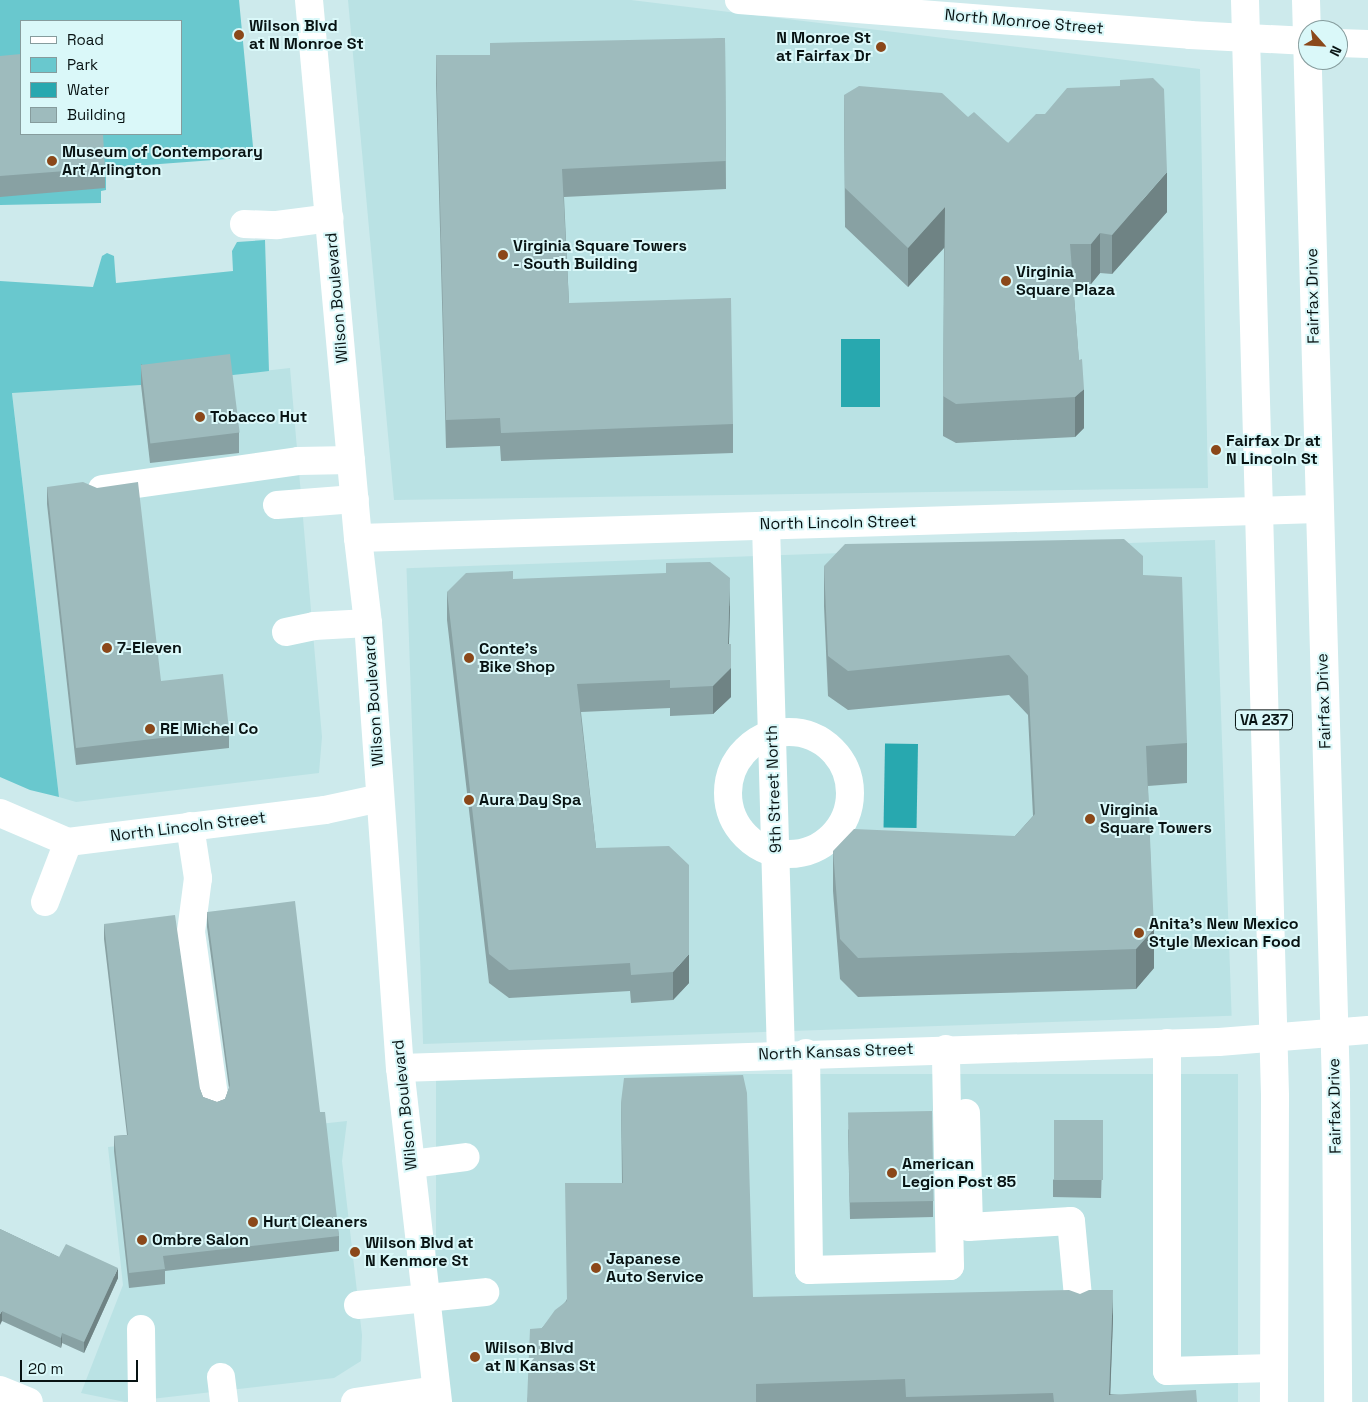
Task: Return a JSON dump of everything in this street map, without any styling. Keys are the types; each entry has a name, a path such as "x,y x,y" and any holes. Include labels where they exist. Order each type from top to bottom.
{"main road":[{"name":"Wilson Boulevard","path":"309,0 358,538 368,623 400,1068 437,1396"},
{"name":"VA 237","path":"1246,0 1272,1039 1274,1402"},
{"name":"Fairfax Drive","path":"1306,0 1307,20"},
{"name":"North Monroe Street","path":"750,1 1247,39 1298,41"},
{"path":"1348,43 1368,44"},
{"name":"Fairfax Drive","path":"1309,70 1318,509 1334,1033 1338,1402"},
{"path":"244,224 278,225 330,218"},
{"path":"95,490 298,461 351,460"},
{"path":"278,505 355,499"},
{"name":"North Lincoln Street","path":"358,538 766,525 1258,513 1318,509"},
{"name":"9th Street North","path":"766,525 776,852 794,1054 809,1270 950,1266 955,1049"},
{"path":"286,632 314,626 368,623"},
{"path":"804,733 821,740 835,752 845,768 850,785 850,804 833,836 803,852 776,852 754,843 742,832 729,801 734,768 743,754 755,742 772,735 804,733"},
{"name":"North Lincoln Street","path":"68,842 325,810 380,798"},
{"path":"0,813 68,842 45,902"},
{"path":"190,826 198,878 191,932 215,1102"},
{"name":"North Kansas Street","path":"400,1068 1272,1039 1368,1030"},
{"path":"1167,1043 1167,1371 1273,1368"},
{"path":"955,1049 969,1227 1071,1221 1079,1307"},
{"path":"412,1164 466,1157"},
{"path":"358,1305 485,1292"},
{"path":"141,1329 142,1402"},
{"path":"0,1390 29,1402"},
{"path":"355,1402 437,1396"}],"shaded area":[{"path":"348,0 631,0 1200,69 1208,488 394,500"},
{"path":"290,368 322,737 319,773 76,802 59,797 12,392 141,385"},
{"path":"1215,540 1232,1016 423,1044 406,568"},
{"path":"436,1074 1238,1074 1238,1402 436,1402"},
{"path":"347,1121 342,1161 362,1335 361,1361 334,1378 125,1402 81,1393 123,1285 108,1147"}],"green space":[{"path":"0,0 239,0 254,157 106,168 106,190 101,191 101,203 0,205"},
{"path":"265,240 269,371 141,385 12,393 59,797 30,790 0,777 0,281 93,287 102,256 107,253 114,256 116,283 233,271 232,251 237,242"}],"water":[{"path":"841,339 880,339 880,407 841,407"},
{"path":"885,743 918,744 917,828 884,827"}],"building":[{"name":"Virginia Square Towers - South Building","path":"725,38 726,161 562,169 569,303 731,298 733,424 501,433 500,418 446,420 436,55 490,55 490,43"},
{"name":"Museum of Contemporary Art Arlington","path":"20,54 20,135 103,135 105,168 0,176 0,56"},
{"name":"Virginia Square Plaza","path":"1153,78 1164,89 1167,172 1112,235 1100,233 1091,244 1070,244 1079,360 1082,359 1084,389 1075,397 956,404 943,396 945,207 908,248 845,188 844,95 859,86 942,93 968,117 974,112 1008,143 1036,114 1045,114 1067,88 1120,86 1120,80"},
{"path":"230,354 240,432 150,443 141,365"},
{"path":"83,482 97,488 138,482 161,681 223,674 229,730 76,748 47,487"},
{"name":"Virginia Square Towers","path":"1124,539 1143,556 1143,575 1182,577 1187,743 1146,746 1154,929 1136,949 858,958 840,939 833,851 854,829 1015,836 1035,814 1028,676 1009,655 848,671 828,656 824,566 845,544"},
{"path":"710,562 730,578 728,644 731,644 731,668 713,686 670,688 670,680 577,684 596,848 669,846 689,865 689,954 673,972 631,975 630,963 509,970 489,954 447,592 466,573 513,571 513,579 666,573 666,563"},
{"path":"295,901 320,1112 325,1112 339,1236 163,1256 165,1269 129,1273 114,1136 128,1135 104,924 175,915 200,1089 203,1097 217,1102 225,1099 230,1085 207,912"},
{"path":"743,1075 747,1093 753,1297 1069,1290 1080,1294 1089,1290 1113,1290 1109,1395 1196,1390 1197,1402 1054,1402 1053,1393 906,1397 905,1379 756,1384 756,1402 527,1402 530,1329 542,1328 555,1310 567,1301 565,1183 623,1183 621,1102 624,1078"},
{"name":"American Legion Post 85","path":"932,1111 934,1201 850,1202 848,1112"},
{"path":"1054,1120 1103,1120 1103,1180 1054,1180"},
{"path":"0,1229 59,1257 66,1244 118,1268 84,1342 62,1333 61,1338 2,1311 0,1314"}],"place":[{"name":"Wilson Blvd at N Monroe St","path":"239,35"},
{"name":"N Monroe St at Fairfax Dr","path":"881,47"},
{"name":"Museum of Contemporary Art Arlington","path":"52,161"},
{"name":"Virginia Square Towers - South Building","path":"503,255"},
{"name":"Virginia Square Plaza","path":"1006,281"},
{"name":"Tobacco Hut","path":"200,417"},
{"name":"Fairfax Dr at N Lincoln St","path":"1216,450"},
{"name":"7-Eleven","path":"107,648"},
{"name":"Conte's Bike Shop","path":"469,658"},
{"name":"RE Michel Co","path":"150,729"},
{"name":"Aura Day Spa","path":"469,800"},
{"name":"Virginia Square Towers","path":"1090,819"},
{"name":"Anita's New Mexico Style Mexican Food","path":"1139,933"},
{"name":"American Legion Post 85","path":"892,1173"},
{"name":"Hurt Cleaners","path":"253,1222"},
{"name":"Ombre Salon","path":"142,1240"},
{"name":"Wilson Blvd at N Kenmore St","path":"355,1252"},
{"name":"Japanese Auto Service","path":"596,1268"},
{"name":"Wilson Blvd at N Kansas St","path":"475,1357"}]}
